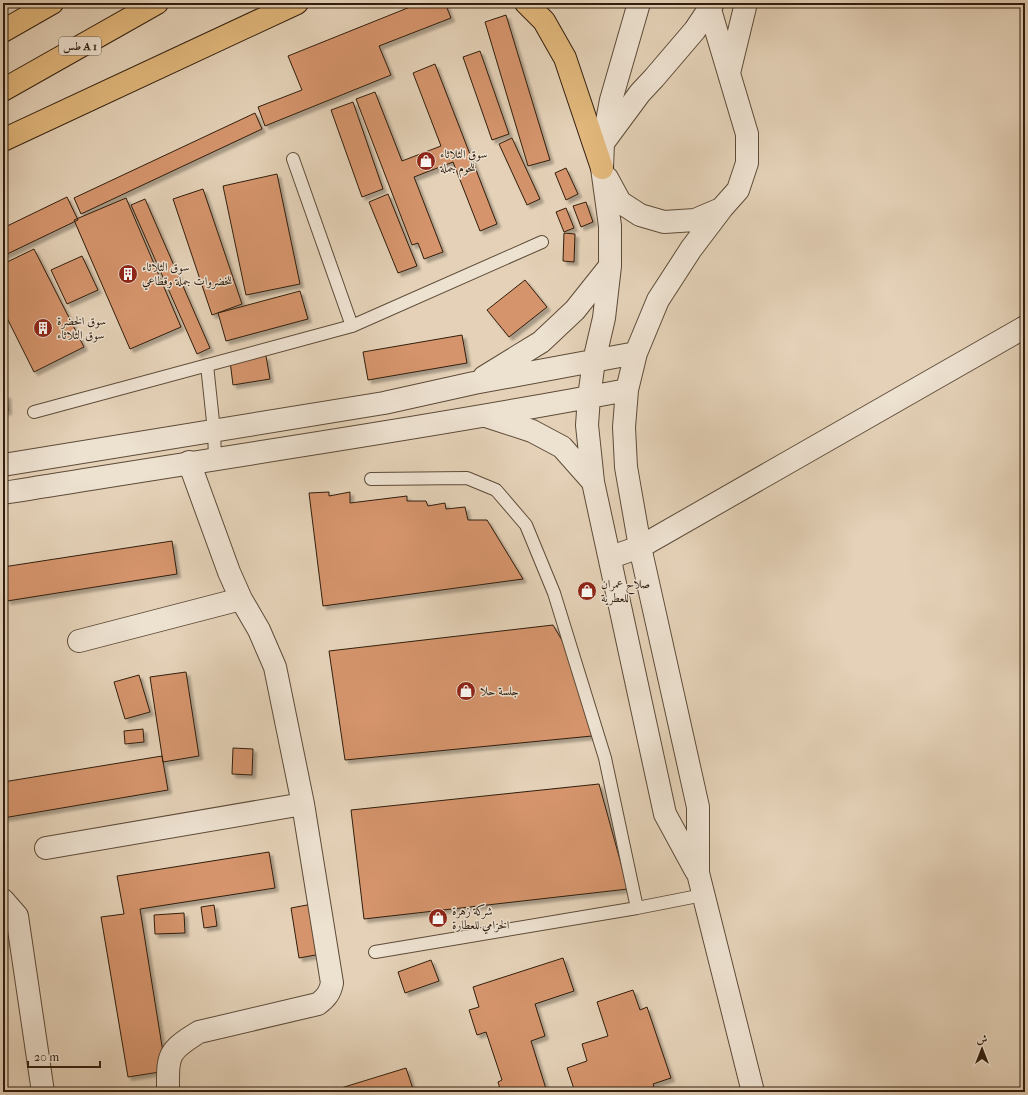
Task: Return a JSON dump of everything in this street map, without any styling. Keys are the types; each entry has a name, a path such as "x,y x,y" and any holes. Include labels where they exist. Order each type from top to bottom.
{"highway":[{"path":"3,31 52,3"},
{"name":"طس A 1","path":"3,90 157,3"},
{"path":"3,140 297,3"},
{"path":"526,3 544,21 565,58 602,168"}],"street":[{"path":"639,3 611,100 603,143 602,168 610,226 610,266 604,318 594,361 587,425 593,482 611,557 665,814 698,873"},
{"path":"729,74 746,3"},
{"path":"603,143 640,93 695,30 710,5"},
{"path":"710,5 747,134 747,163 738,190 722,208 691,249 658,300 636,353 627,390 624,427 626,467 640,547 679,728 698,807 698,873 753,1092"},
{"path":"602,168 620,202 640,215 664,222 695,220 722,208"},
{"path":"474,383 541,342 575,310 610,266"},
{"path":"611,557 640,547 1025,327"},
{"path":"3,465 384,403 474,383 636,353"},
{"path":"3,493 189,462 464,420 483,415 627,390"},
{"path":"483,415 532,431 562,447 593,482"},
{"path":"168,1092 168,1062 172,1052 189,1038 199,1032 318,1004 326,998 332,983 302,804 275,667 259,630 241,599 229,572 189,462"},
{"path":"79,640 241,599"},
{"path":"46,848 302,804"},
{"path":"3,900 17,916 12,952 43,1092"}],"lane":[{"path":"293,159 352,326"},
{"path":"34,412 352,326 542,242"},
{"path":"207,365 214,431 215,458"},
{"path":"371,479 467,478 496,490 526,525 554,593 605,758 637,908"},
{"path":"375,952 637,908 703,895"}],"building":[{"path":"420,3 445,3 451,18 379,46 391,75 265,126 258,107 302,90 288,56"},
{"path":"506,15 550,160 528,166 485,22"},
{"path":"480,51 509,134 492,140 463,57"},
{"name":"سوق الثلاثاء للحوم جملة","path":"435,64 497,224 480,231 453,162 414,177 443,252 424,259 418,243 412,245 356,99 375,92 402,161 441,146 413,73"},
{"path":"353,102 383,189 362,197 331,110"},
{"path":"255,113 262,129 81,214 74,198"},
{"path":"512,138 540,199 527,205 499,144"},
{"path":"566,168 578,194 566,200 555,173"},
{"path":"277,174 300,284 246,295 223,186"},
{"path":"203,189 242,304 212,315 173,199"},
{"path":"388,194 417,266 398,273 369,202"},
{"path":"67,197 78,220 3,256 3,228"},
{"name":"سوق الثلاثاء للخضروات جملة وقطاعي","path":"126,198 181,327 130,349 74,220"},
{"path":"145,199 210,348 197,354 131,205"},
{"path":"586,202 593,222 581,227 573,206"},
{"path":"566,208 574,228 564,232 556,212"},
{"path":"564,233 575,234 574,262 563,261"},
{"name":"سوق الخضرة سوق الثلاثاء","path":"34,249 84,347 34,372 3,310 3,264"},
{"path":"82,256 98,290 67,304 51,270"},
{"path":"525,280 547,307 509,337 487,310"},
{"path":"300,291 308,319 226,341 218,313"},
{"path":"462,335 467,363 368,380 363,352"},
{"path":"266,356 270,379 233,385 230,361"},
{"path":"3,395 7,395 8,411 3,412"},
{"path":"329,492 329,496 350,492 350,503 407,496 407,501 426,501 428,506 445,503 446,509 465,507 468,520 487,520 523,579 323,606 309,493"},
{"path":"172,541 177,574 7,601 3,579 3,567"},
{"path":"553,625 570,654 592,736 345,760 329,651"},
{"path":"186,672 199,756 163,762 150,677"},
{"path":"139,675 150,712 125,719 114,682"},
{"path":"143,729 144,742 125,744 124,731"},
{"path":"233,748 253,749 252,775 232,774"},
{"path":"162,756 168,790 3,818 3,782"},
{"path":"599,784 628,889 364,919 351,810"},
{"path":"269,852 275,888 140,909 166,1071 128,1077 101,917 124,914 117,876"},
{"path":"323,902 332,952 299,958 291,908"},
{"path":"214,905 217,926 204,928 201,907"},
{"path":"184,913 185,933 155,934 154,915"},
{"path":"563,958 574,991 535,1004 545,1036 531,1041 547,1092 501,1092 498,1082 502,1080 486,1032 477,1035 469,1010 479,1007 473,987"},
{"path":"431,960 439,981 405,993 398,972"},
{"path":"633,990 640,1010 647,1007 671,1078 653,1084 656,1092 575,1092 567,1068 587,1061 582,1044 608,1036 597,1002"},
{"path":"406,1068 414,1092 328,1092"},
{"path":"483,1088 485,1092 476,1092"}],"place":[{"name":"سوق الثلاثاء للحوم جملة","path":"426,161"},
{"name":"سوق الثلاثاء للخضروات جملة وقطاعي","path":"128,274"},
{"name":"سوق الخضرة سوق الثلاثاء","path":"43,328"},
{"name":"صلاح عمران للعطرية","path":"587,591"},
{"name":"جلسة حلا","path":"466,691"},
{"name":"شركة زهرة الخزامي للعطارة","path":"438,918"}]}
